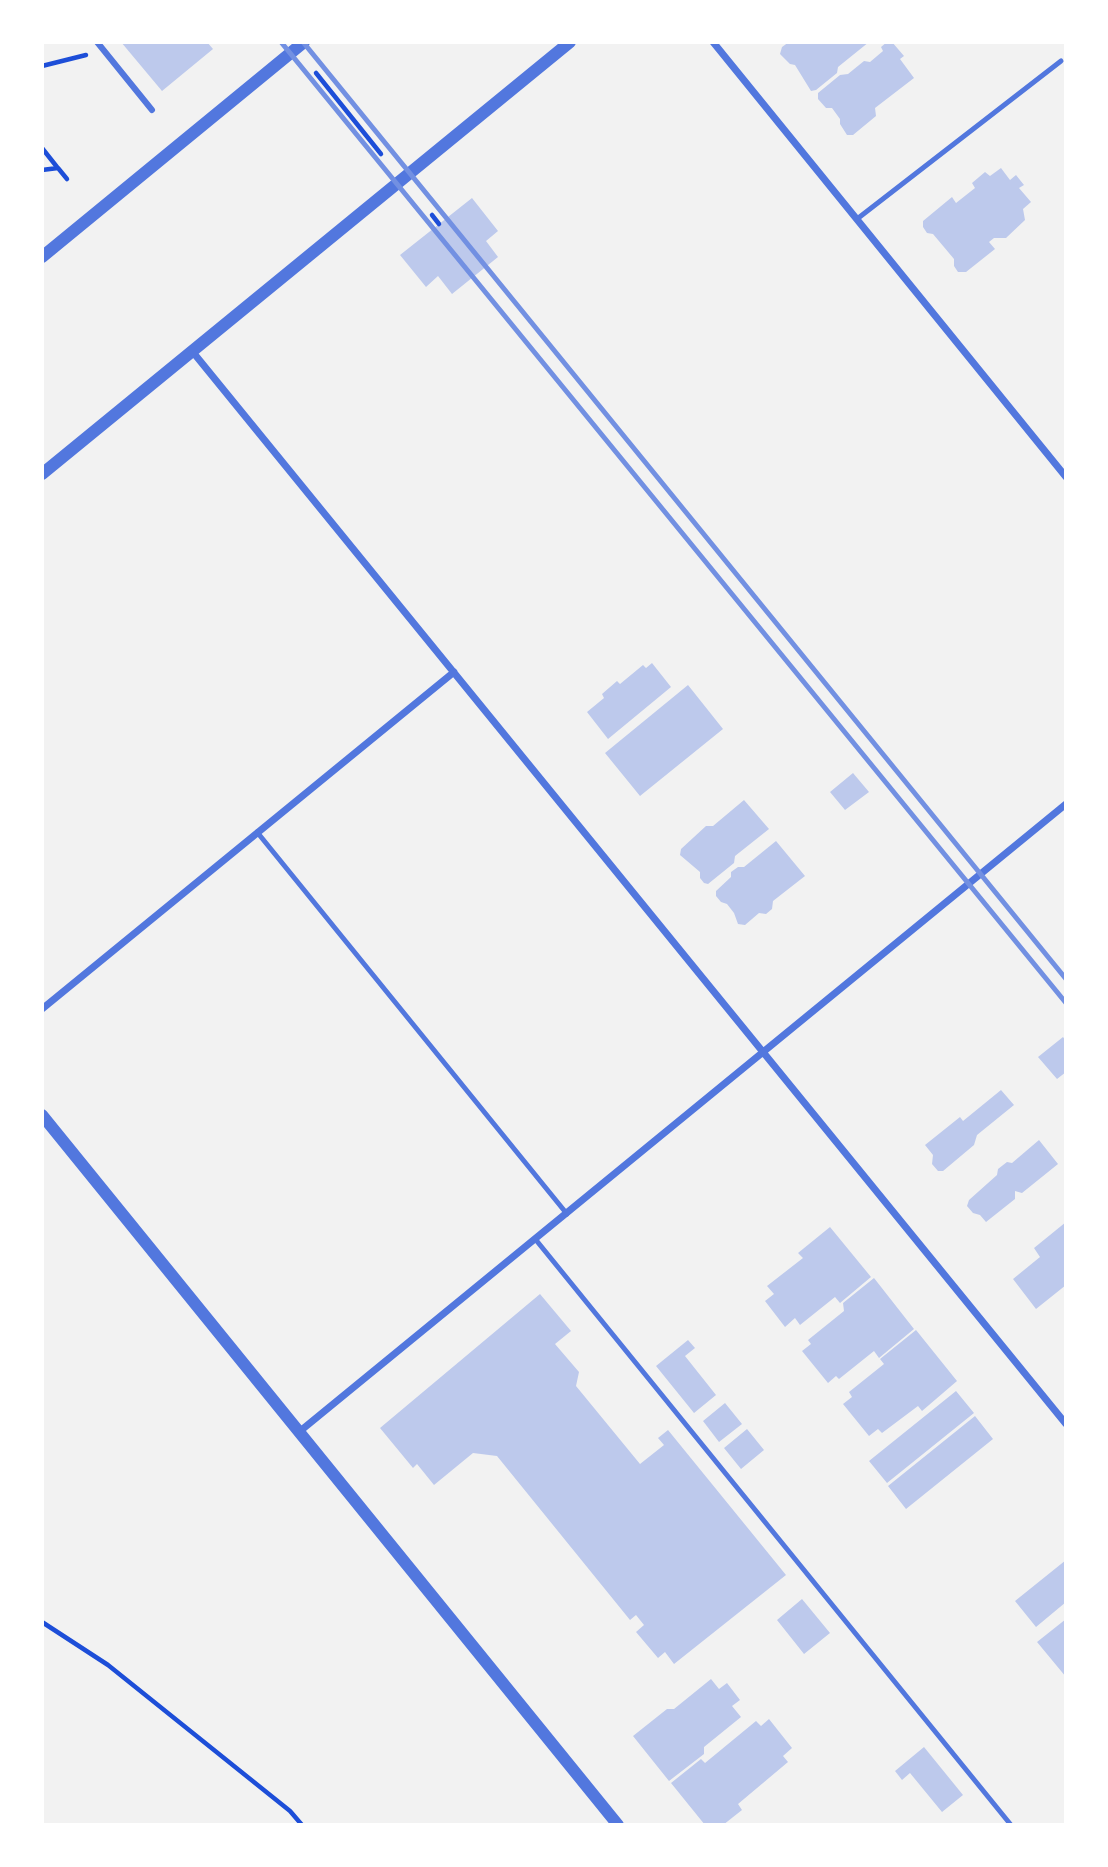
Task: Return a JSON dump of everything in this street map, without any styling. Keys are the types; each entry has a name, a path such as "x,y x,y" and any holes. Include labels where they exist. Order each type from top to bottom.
{"street":[{"path":"97,42 152,110"},
{"path":"42,257 304,42"},
{"path":"42,474 570,42"},
{"path":"713,42 1066,477"},
{"path":"192,351 1066,1424"},
{"path":"42,1009 454,672"},
{"path":"299,1432 1066,804"},
{"path":"42,1115 618,1825"}],"lane":[{"path":"857,219 1061,61"},
{"path":"257,832 568,1214"},
{"path":"536,1240 1010,1825"}],"path":[{"path":"42,66 104,50"},
{"path":"316,73 382,154"},
{"path":"42,148 67,179"},
{"path":"42,170 58,168"},
{"path":"432,215 439,224"},
{"path":"42,1622 108,1665 290,1811 302,1825"}],"building":[{"path":"121,42 207,42 213,49 162,91"},
{"path":"789,42 869,42 838,67 837,73 811,91 795,65 790,64 780,54 782,47"},
{"path":"892,42 904,56 900,59 914,78 875,108 876,116 853,135 847,135 832,108 826,108 818,99 818,93 840,75 848,74 864,61 870,62 883,51 881,47"},
{"path":"1001,168 1010,180 1016,175 1024,185 1019,188 1031,202 1023,209 1025,220 1006,238 994,238 989,242 995,249 966,272 958,272 954,259 933,234 927,233 923,221 952,197 956,203 975,188 972,183 985,172 990,176"},
{"path":"472,198 498,231 486,241 498,257 452,294 438,276 426,287 400,255"},
{"path":"652,663 671,687 608,739 587,712 604,698 602,694 617,681 620,684 643,665 646,668"},
{"path":"688,685 723,729 640,796 605,753"},
{"path":"853,773 869,792 845,810 830,792"},
{"path":"744,800 769,829 735,856 734,863 708,884 704,883 700,872 680,855 681,849 706,826 713,826"},
{"path":"776,841 805,876 773,901 772,909 766,914 759,913 745,925 738,924 727,904 716,896 716,891 731,877 731,872 738,867 744,867"},
{"path":"1063,1037 1066,1041 1066,1072 1057,1079 1038,1057"},
{"path":"1001,1090 1014,1105 977,1135 974,1145 943,1171 938,1171 932,1164 933,1155 925,1145 960,1117 963,1121"},
{"path":"1039,1140 1058,1164 1022,1193 1015,1191 1015,1199 986,1222 980,1215 973,1213 967,1206 969,1200 997,1175 998,1169 1007,1162 1012,1163"},
{"path":"1066,1222 1066,1285 1036,1309 1013,1279 1040,1257 1034,1248"},
{"path":"830,1227 871,1277 840,1303 835,1297 800,1325 795,1318 785,1327 765,1301 774,1294 767,1286 803,1258 798,1253"},
{"path":"874,1278 914,1329 879,1358 874,1351 839,1379 836,1376 828,1383 802,1351 811,1344 808,1340 844,1311 843,1303"},
{"path":"540,1294 571,1331 555,1344 579,1372 576,1386 640,1464 664,1445 658,1438 668,1430 786,1575 674,1664 665,1652 658,1658 636,1632 644,1625 636,1615 630,1620 497,1456 473,1453 434,1485 417,1464 413,1468 380,1428"},
{"path":"916,1330 957,1381 922,1411 918,1406 882,1433 878,1429 869,1436 843,1404 852,1397 849,1392 884,1364 880,1359"},
{"path":"688,1340 695,1348 685,1356 716,1395 694,1413 656,1366"},
{"path":"956,1391 974,1413 887,1483 869,1461"},
{"path":"725,1403 742,1424 719,1442 703,1421"},
{"path":"975,1416 993,1439 906,1509 888,1486"},
{"path":"747,1429 764,1450 741,1469 724,1448"},
{"path":"1066,1560 1066,1602 1036,1627 1015,1601"},
{"path":"802,1599 830,1633 804,1654 777,1620"},
{"path":"1066,1619 1066,1677 1037,1642"},
{"path":"711,1679 719,1689 727,1683 740,1700 732,1706 741,1717 704,1747 704,1754 669,1781 633,1736 667,1709 674,1709"},
{"path":"769,1719 792,1748 783,1756 788,1762 738,1804 742,1810 723,1825 705,1825 671,1783 701,1759 705,1763 756,1721 761,1726"},
{"path":"924,1747 963,1795 942,1812 910,1773 902,1780 895,1771"}],"railway":[{"path":"281,42 1066,1003"},
{"path":"303,42 1066,979"}]}
